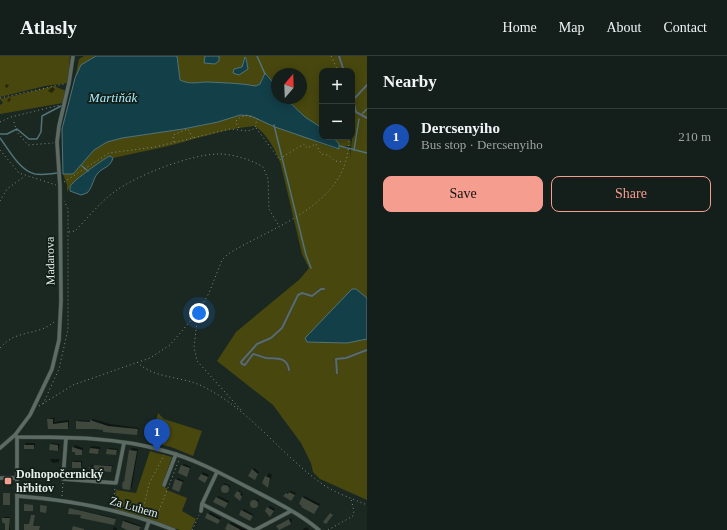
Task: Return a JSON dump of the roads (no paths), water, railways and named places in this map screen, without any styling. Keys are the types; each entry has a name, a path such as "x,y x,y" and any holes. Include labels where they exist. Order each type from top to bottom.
{"street":[{"name":"Madarova","path":"0,448 16,436 35,406 54,360 61,316 60,176 57,142 59,126 70,84 73,56"},
{"path":"16,530 16,436 124,442 176,454 218,472 291,511 319,530"},
{"path":"66,438 63,479 116,483 124,442"},
{"path":"164,485 176,454"},
{"path":"201,511 202,504 218,472"},
{"path":"0,478 16,478"},
{"name":"Za Luhem","path":"17,496 61,500 114,510 174,530"},
{"path":"202,504 254,530 291,511"},
{"path":"146,530 149,521"}],"lane":[{"path":"339,56 343,68"},
{"path":"355,98 367,85"},
{"path":"354,104 356,112 367,118"},
{"path":"289,370 287,364 280,358 267,358 253,354 245,365 241,362 257,344 270,338 282,328 298,295 302,293 312,296 319,289 324,289"},
{"path":"337,373 336,359 346,358 367,350"}],"water":[{"name":"Martiňák","path":"96,56 177,56 180,80 184,82 208,82 256,86 260,84 265,73 271,80 271,104 291,104 305,117 319,126 319,140 335,140 339,144 339,149 275,127 251,116 240,115 218,122 122,138 107,142 94,150 73,174 63,174 62,129 75,78 81,65"},
{"path":"205,56 219,56 219,61 215,64 204,63"},
{"path":"245,57 248,69 239,75 233,73 234,69 242,67"},
{"path":"110,156 113,158 112,161 96,175 91,188 87,193 81,195 70,191 72,184 75,181"},
{"path":"352,289 356,289 367,298 367,339 347,343 307,342 305,338"}],"waterway":[{"path":"257,56 265,74"},
{"path":"0,134 7,134 17,129 29,139 37,139 41,132 42,116 61,106"},
{"path":"361,115 367,109"},
{"path":"354,150 359,119"},
{"path":"274,125 306,255 311,268"},
{"path":"0,138 24,169 35,174 58,173"},
{"path":"340,146 367,153"},
{"path":"82,166 88,171"}],"place":[{"name":"Dercsenyiho","path":"157,452"},
{"name":"Dolnopočernický hřbitov","path":"8,481"}]}
